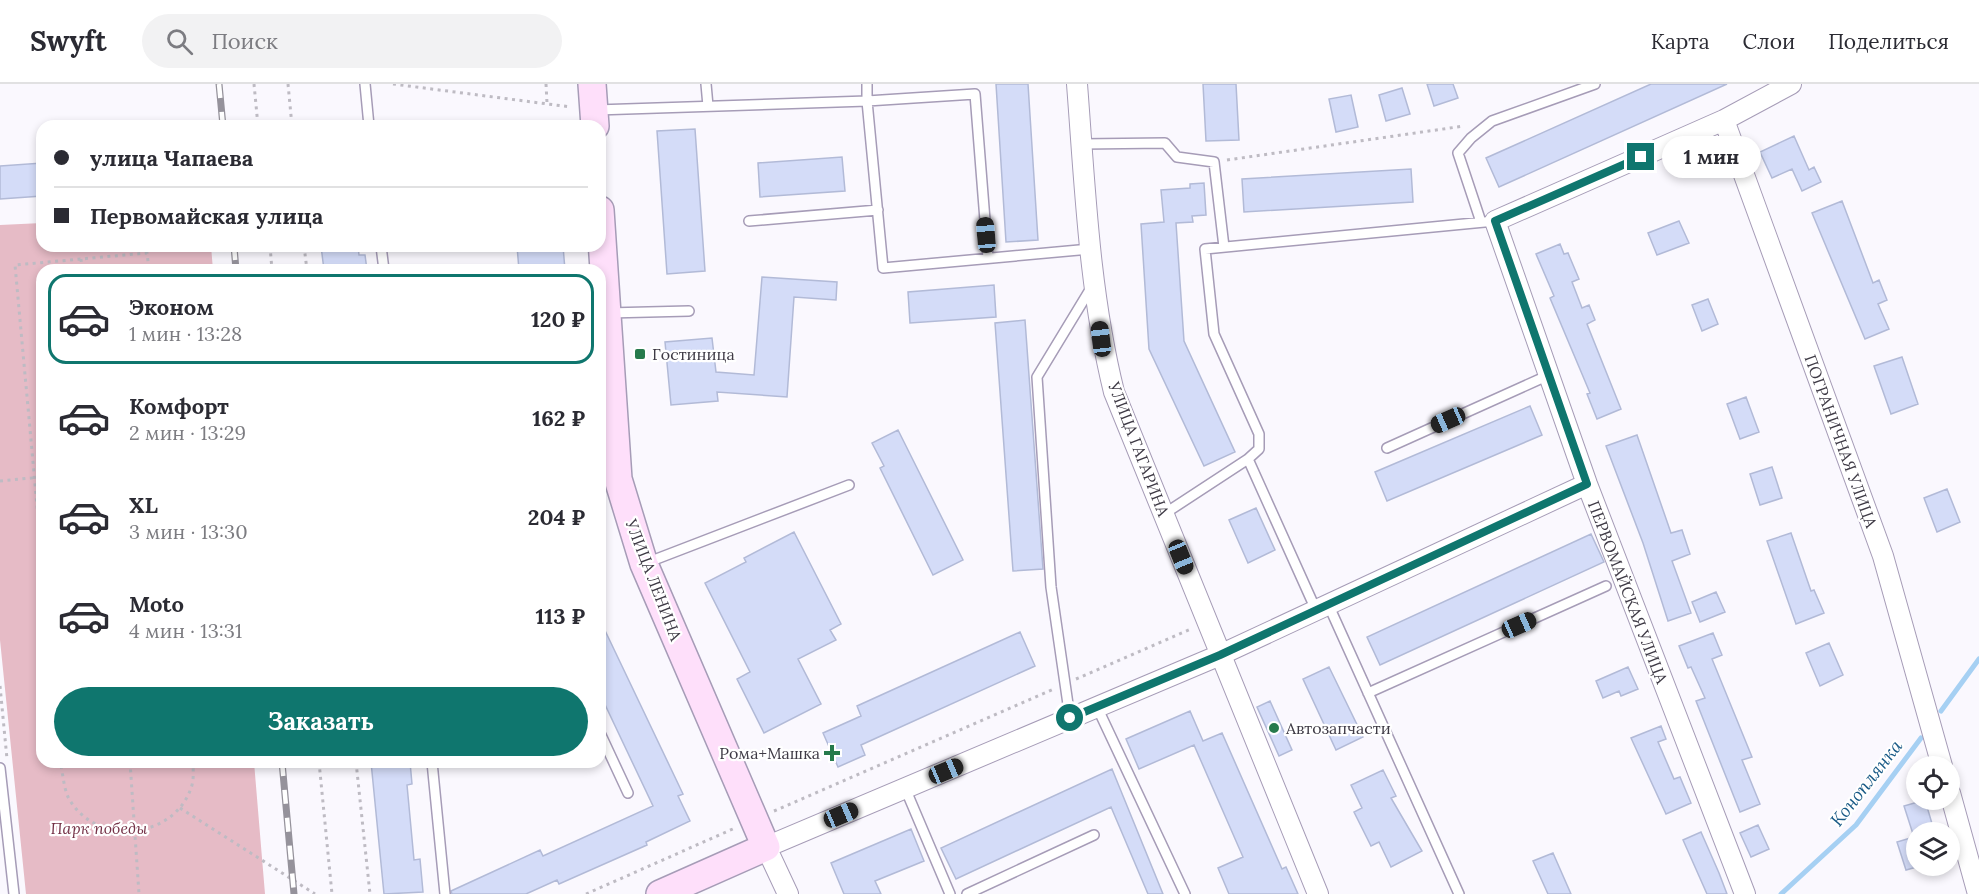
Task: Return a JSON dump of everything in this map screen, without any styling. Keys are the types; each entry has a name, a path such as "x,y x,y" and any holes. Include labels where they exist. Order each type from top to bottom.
{"main road":[{"name":"УЛИЦА ЛЕНИНА","path":"606,313 610,441 618,479 644,564 766,847"},
{"path":"660,894 766,847"}],"street":[{"name":"УЛИЦА ГАГАРИНА","path":"1077,84 1094,284 1101,339 1114,392 1318,894"},
{"path":"1488,222 1724,120 1791,84"},
{"name":"ПОГРАНИЧНАЯ УЛИЦА","path":"1724,120 1884,556 1939,756"},
{"name":"ПЕРВОМАЙСКАЯ УЛИЦА","path":"1488,222 1549,375 1587,484 1745,894"},
{"path":"766,847 1220,655 1587,484"},
{"path":"1955,810 1978,894"},
{"name":"УЛИЦА ЛЕНИНА","path":"766,847 788,894"}],"lane":[{"path":"365,84 368,120"},
{"path":"706,84 708,106"},
{"path":"867,84 884,268 1090,249"},
{"path":"1164,514 1248,459 1259,449 1260,434 1214,334 1205,249 1488,222 1458,153 1471,138 1492,121 1595,84"},
{"path":"594,107 867,101 974,89 988,258"},
{"path":"1082,144 1165,143 1177,157 1214,162 1224,247"},
{"path":"749,221 878,210"},
{"path":"1070,718 1051,586 1037,377 1094,284"},
{"path":"606,313 689,310"},
{"path":"1387,448 1549,375"},
{"path":"1248,459 1368,693 1459,894"},
{"path":"644,564 849,485"},
{"path":"1368,693 1606,586"},
{"path":"1097,706 1185,894"},
{"path":"606,746 628,793"},
{"path":"0,768 14,894"},
{"path":"433,768 445,894"},
{"path":"905,788 950,894"},
{"path":"967,894 1094,835"}],"path":[{"path":"254,84 257,120"},
{"path":"288,84 291,120"},
{"path":"393,84 547,104 594,107"},
{"path":"444,84 444,91"},
{"path":"546,84 547,104"},
{"path":"1214,162 1492,121"},
{"path":"36,498 15,265 147,253 148,264"},
{"path":"81,259 81,264"},
{"path":"0,481 34,477"},
{"path":"586,894 1207,622"},
{"path":"62,768 68,797 85,818 108,830 134,832 160,825 180,808 193,784 193,768"},
{"path":"130,768 139,894"},
{"path":"320,768 332,894"},
{"path":"358,768 370,894"},
{"path":"180,808 315,894"}],"green space":[{"name":"Парк победы","path":"36,223 36,252 212,252 212,264 36,264 36,768 254,768 265,894 26,894 0,640 0,225"}],"building":[{"path":"996,84 1028,84 1038,240 1006,242"},
{"path":"1203,84 1236,84 1239,140 1206,141"},
{"path":"1427,84 1453,84 1458,98 1434,106"},
{"path":"1651,84 1727,84 1499,187 1486,158"},
{"path":"1402,88 1410,114 1386,121 1379,95"},
{"path":"1351,95 1358,127 1336,132 1329,99"},
{"path":"695,129 705,271 667,274 657,131"},
{"path":"1794,136 1809,170 1814,167 1821,182 1802,191 1792,169 1772,178 1760,152"},
{"path":"842,157 845,191 760,197 758,163"},
{"path":"36,163 36,196 0,199 0,166"},
{"path":"1411,169 1413,202 1244,212 1242,179"},
{"path":"1204,183 1206,215 1192,216 1193,222 1176,223 1184,341 1235,452 1204,466 1149,349 1141,224 1164,222 1161,190 1190,188 1190,184"},
{"path":"1842,201 1873,283 1879,280 1887,300 1878,304 1889,329 1865,339 1812,213"},
{"path":"1679,221 1689,243 1657,255 1648,233"},
{"path":"1560,244 1564,254 1568,253 1579,279 1572,282 1582,308 1589,305 1595,320 1587,324 1621,409 1597,419 1587,394 1590,393 1550,298 1554,296 1536,254"},
{"path":"322,252 359,252 359,255 365,255 366,264 323,264"},
{"path":"518,252 564,252 564,264 518,264"},
{"path":"762,277 837,282 836,300 794,297 787,397 717,392 718,401 671,405 665,342 712,338 716,372 754,375"},
{"path":"994,285 996,317 910,323 908,292"},
{"path":"1708,299 1718,324 1702,331 1692,305"},
{"path":"1025,320 1043,569 1013,571 995,323"},
{"path":"1902,357 1918,404 1891,414 1874,366"},
{"path":"1746,397 1759,432 1740,439 1727,404"},
{"path":"1530,406 1542,435 1387,501 1375,472"},
{"path":"898,430 963,560 933,575 880,468 884,466 872,443"},
{"path":"1637,435 1671,533 1682,530 1690,554 1672,561 1691,613 1668,621 1643,543 1606,446"},
{"path":"1772,467 1782,498 1760,505 1750,474"},
{"path":"1947,489 1960,522 1937,532 1924,498"},
{"path":"1256,508 1275,550 1248,563 1229,520"},
{"path":"794,532 841,624 830,630 836,640 798,659 821,704 764,733 737,679 750,672 705,583 746,562 744,558"},
{"path":"1791,533 1811,591 1814,590 1824,613 1796,624 1767,541"},
{"path":"1591,534 1604,562 1380,665 1367,637"},
{"path":"1716,592 1725,612 1700,622 1692,602"},
{"path":"1020,632 1035,666 861,745 865,755 838,767 823,733 861,716 857,706"},
{"path":"606,633 683,794 678,796 690,821 646,842 647,845 559,884 557,880 526,894 452,894 451,891 540,850 543,856 653,806 606,707"},
{"path":"1713,633 1722,655 1712,659 1752,757 1742,760 1760,804 1740,812 1696,701 1705,698 1679,646"},
{"path":"1829,643 1843,675 1820,686 1806,653"},
{"path":"1329,667 1363,737 1336,750 1303,679"},
{"path":"1628,667 1638,689 1621,696 1619,691 1603,698 1596,681"},
{"name":"Автозапчасти","path":"1270,701 1292,750 1279,756 1257,707"},
{"path":"1190,711 1203,741 1222,733 1282,869 1286,867 1298,894 1229,894 1218,868 1243,857 1194,745 1139,769 1126,739"},
{"path":"1661,726 1666,739 1658,742 1674,779 1680,777 1691,803 1666,814 1631,738"},
{"path":"372,768 411,768 412,784 407,785 414,860 420,859 423,892 384,894"},
{"path":"1112,769 1163,894 1148,894 1111,807 956,879 941,848"},
{"path":"1383,770 1396,796 1391,798 1422,851 1391,867 1379,842 1371,846 1354,812 1362,808 1351,785"},
{"path":"1906,805 1906,810 1928,810 1932,822 1909,822 1904,806"},
{"path":"1758,825 1769,849 1751,857 1740,833"},
{"path":"911,829 924,861 875,881 881,894 844,894 831,863"},
{"path":"1701,832 1727,894 1707,894 1683,840"},
{"path":"1906,839 1906,870 1897,842"},
{"path":"1553,853 1571,894 1548,894 1533,861"}],"waterway":[{"name":"Коноплянка","path":"1941,711 1979,659"},
{"name":"Коноплянка","path":"1781,894 1856,825 1921,738"}],"railway":[{"path":"219,84 222,120"},
{"path":"234,252 236,264"},
{"path":"283,768 294,894"}],"place":[{"name":"Гостиница","path":"640,354"},
{"name":"Автозапчасти","path":"1274,728"},
{"name":"Рома+Машка","path":"832,753"}],"route":[{"path":"1070,718 1220,655 1587,484 1495,221 1641,157"}]}
